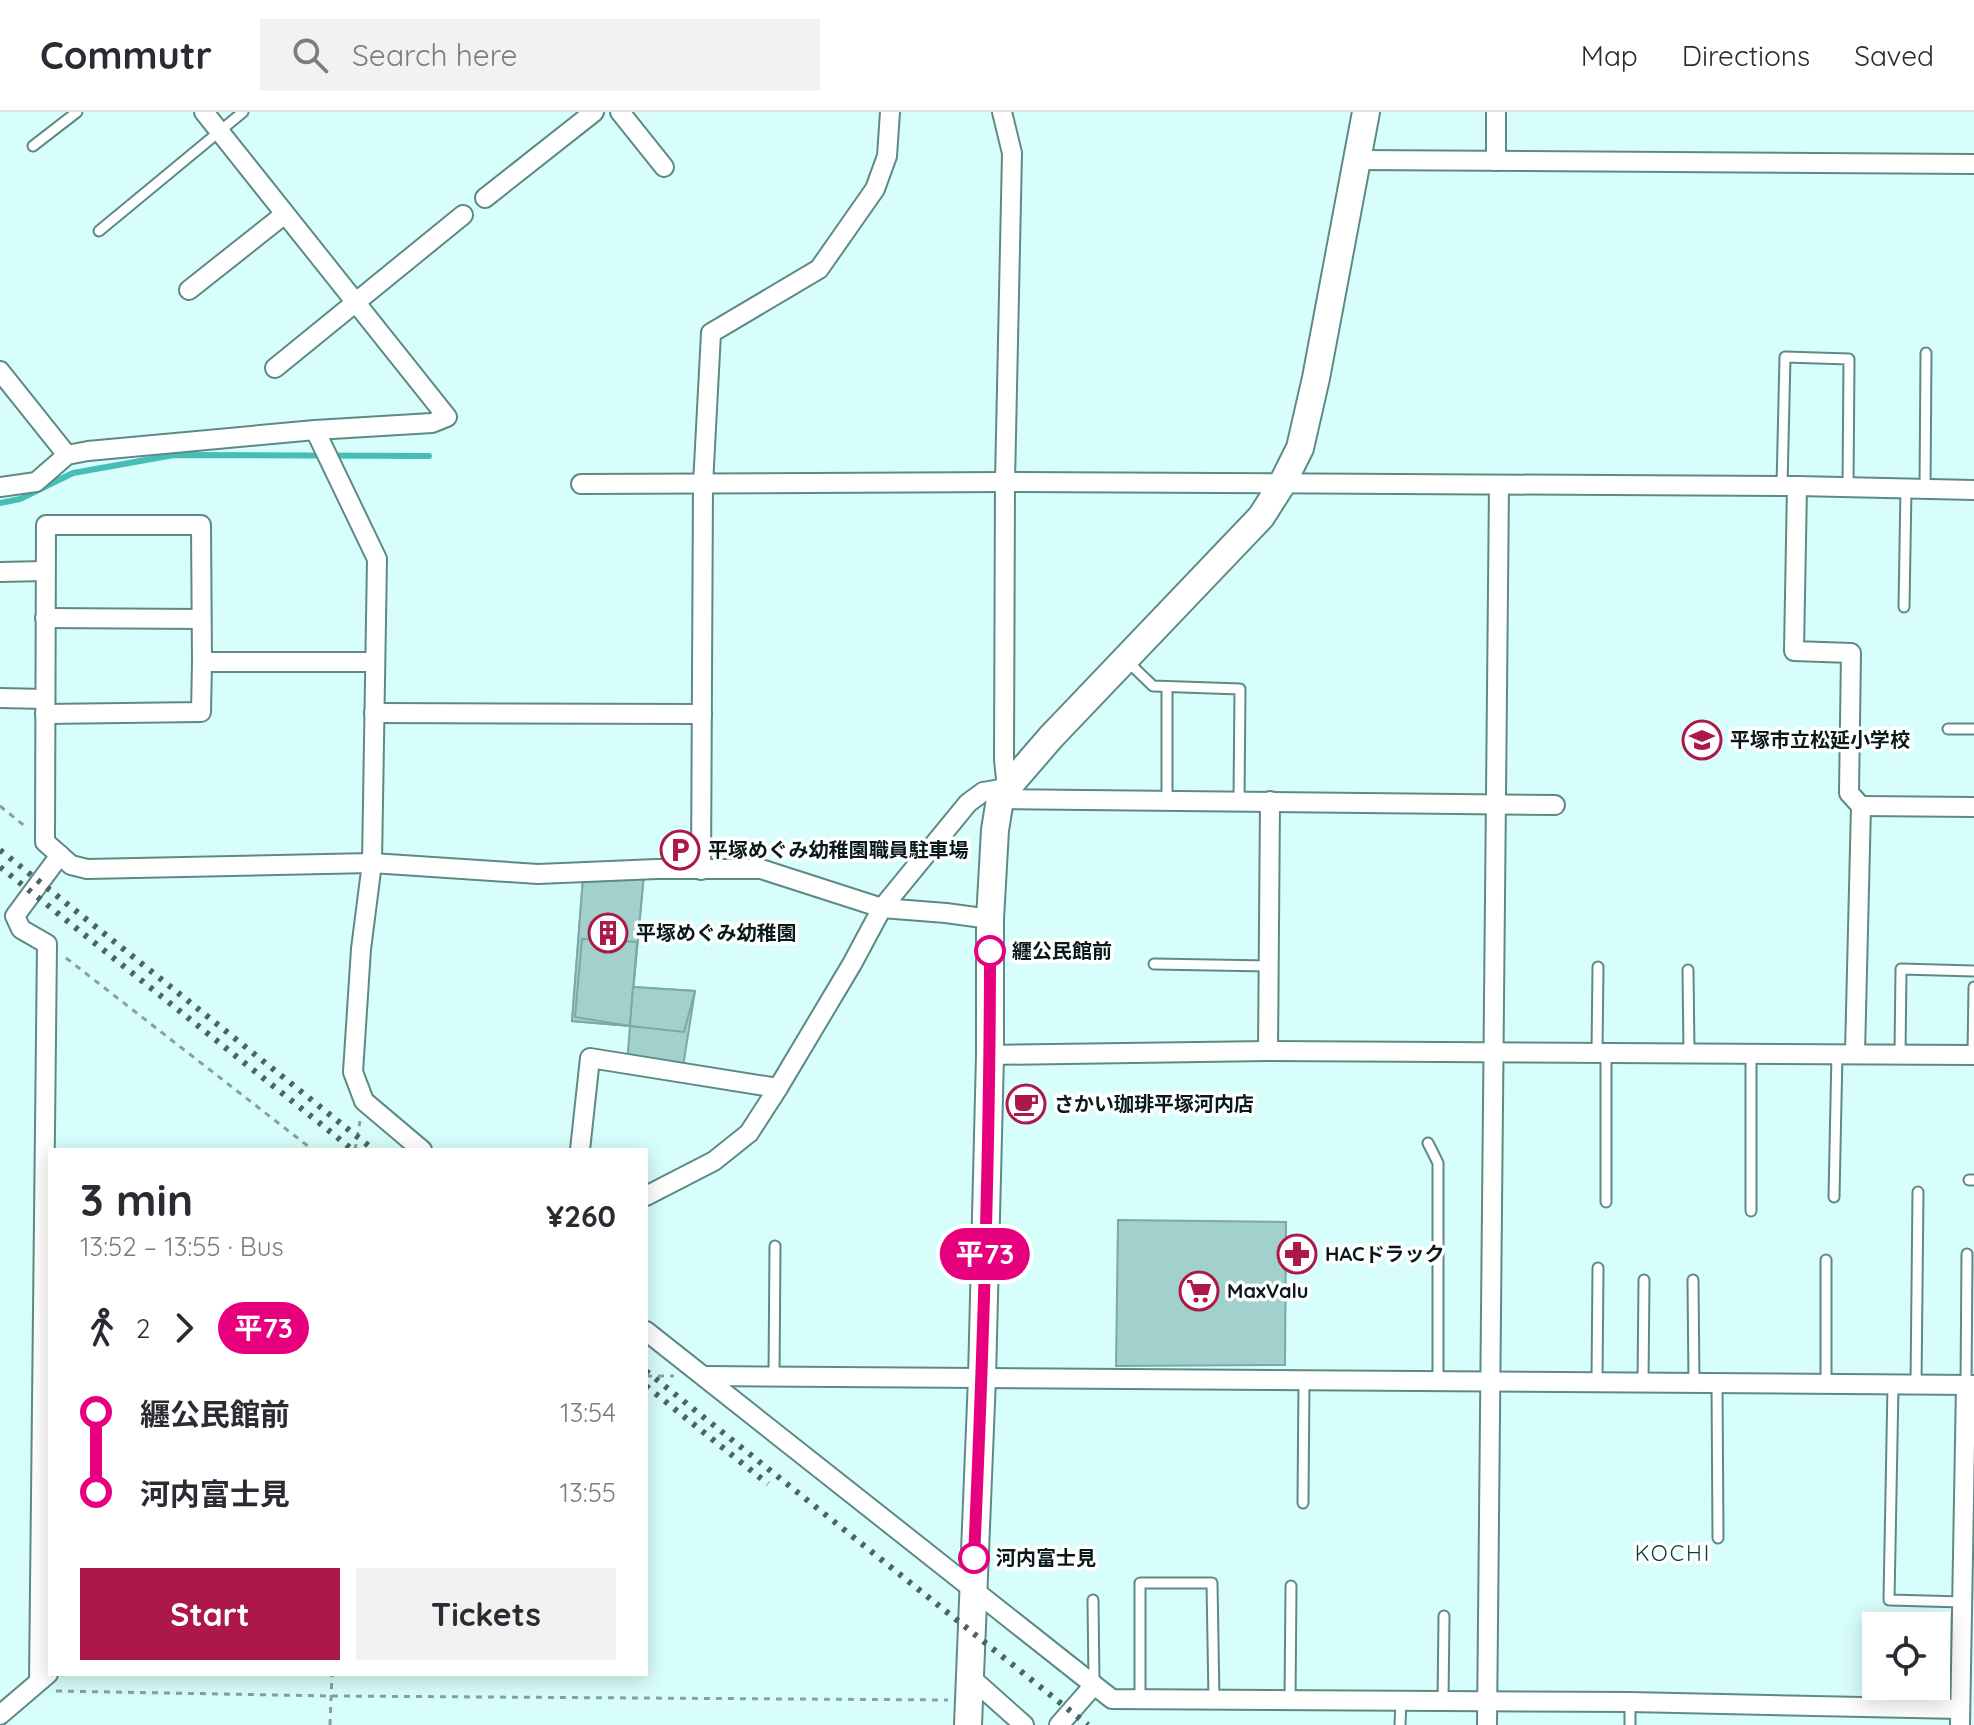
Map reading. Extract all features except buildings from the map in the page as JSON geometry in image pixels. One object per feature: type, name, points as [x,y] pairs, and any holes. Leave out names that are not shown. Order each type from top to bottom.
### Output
[{"type":"street","points":[[0,487],[36,482],[67,455],[88,451],[315,430],[432,423],[447,417],[204,112]]},
{"type":"street","points":[[485,198],[594,112]]},
{"type":"street","points":[[620,112],[664,167]]},
{"type":"street","points":[[701,870],[703,485],[711,333],[819,269],[875,189],[887,156],[890,112]]},
{"type":"street","points":[[1002,112],[1012,153],[1005,482],[1004,794],[995,830],[990,919],[982,1378],[968,1700],[1024,1725]]},
{"type":"street","points":[[1004,794],[1051,737],[1261,517],[1282,484],[1300,448],[1307,420],[1366,112]]},
{"type":"street","points":[[1496,112],[1496,161]]},
{"type":"street","points":[[1358,160],[1974,164]]},
{"type":"street","points":[[189,290],[285,214]]},
{"type":"street","points":[[275,368],[463,215]]},
{"type":"street","points":[[0,371],[67,455]]},
{"type":"street","points":[[315,430],[377,559],[372,863],[361,949],[353,1072],[364,1101],[420,1148]]},
{"type":"street","points":[[581,484],[1005,482],[1790,486],[1974,490]]},
{"type":"street","points":[[1487,1725],[1499,485]]},
{"type":"street","points":[[1790,486],[1794,651],[1851,653],[1849,793],[1861,806],[1846,1053]]},
{"type":"street","points":[[0,698],[45,706],[201,712],[201,525],[46,525],[45,571],[45,706],[45,842],[71,865],[87,869],[372,863],[538,874],[761,869],[882,908],[990,919]]},
{"type":"street","points":[[0,572],[45,571]]},
{"type":"street","points":[[45,618],[201,619]]},
{"type":"street","points":[[202,662],[375,662]]},
{"type":"street","points":[[374,713],[702,714]]},
{"type":"street","points":[[648,1195],[714,1161],[749,1133],[852,964],[882,908],[968,803],[983,792],[1167,800],[1555,805]]},
{"type":"street","points":[[1268,1051],[1270,801]]},
{"type":"street","points":[[1861,806],[1974,807]]},
{"type":"street","points":[[0,1715],[39,1682],[47,944],[21,929],[15,916],[60,855]]},
{"type":"street","points":[[990,1055],[1268,1051],[1974,1055]]},
{"type":"street","points":[[580,1148],[590,1058],[778,1088]]},
{"type":"street","points":[[648,1333],[1112,1699],[1630,1702],[1960,1717],[1970,1385],[705,1376]]},
{"type":"street","points":[[1059,1725],[1094,1685]]},
{"type":"lane","points":[[33,146],[77,112]]},
{"type":"lane","points":[[99,231],[243,112]]},
{"type":"lane","points":[[1904,607],[1926,353]]},
{"type":"lane","points":[[1790,486],[1785,357],[1849,359],[1848,488]]},
{"type":"lane","points":[[1126,659],[1153,686],[1240,689],[1239,800]]},
{"type":"lane","points":[[1167,687],[1167,800]]},
{"type":"lane","points":[[1948,729],[1974,729]]},
{"type":"lane","points":[[1154,964],[1269,966]]},
{"type":"lane","points":[[1598,967],[1606,1202]]},
{"type":"lane","points":[[1900,1054],[1901,969],[1974,971]]},
{"type":"lane","points":[[1688,970],[1689,1053]]},
{"type":"lane","points":[[1974,987],[1974,1055]]},
{"type":"lane","points":[[1751,1053],[1751,1211]]},
{"type":"lane","points":[[1834,1197],[1846,1053]]},
{"type":"lane","points":[[1428,1143],[1438,1163],[1438,1381]]},
{"type":"lane","points":[[1916,1385],[1918,1192]]},
{"type":"lane","points":[[774,1377],[775,1246]]},
{"type":"lane","points":[[1967,1254],[1970,1385]]},
{"type":"lane","points":[[1826,1260],[1826,1384]]},
{"type":"lane","points":[[1597,1382],[1598,1268]]},
{"type":"lane","points":[[1643,1383],[1644,1280]]},
{"type":"lane","points":[[1693,1280],[1694,1383]]},
{"type":"lane","points":[[1303,1503],[1304,1380]]},
{"type":"lane","points":[[1717,1384],[1718,1538]]},
{"type":"lane","points":[[1893,1385],[1889,1600],[1963,1602]]},
{"type":"lane","points":[[1140,1699],[1140,1583],[1212,1583],[1214,1700]]},
{"type":"lane","points":[[1290,1700],[1291,1586]]},
{"type":"lane","points":[[1093,1600],[1094,1685]]},
{"type":"lane","points":[[1443,1701],[1444,1616]]},
{"type":"lane","points":[[1400,1725],[1401,1700]]},
{"type":"lane","points":[[1630,1702],[1630,1725]]},
{"type":"path","points":[[0,806],[45,842]]},
{"type":"path","points":[[47,944],[310,1148]]},
{"type":"path","points":[[355,1148],[364,1101]]},
{"type":"path","points":[[330,1725],[332,1676]]},
{"type":"path","points":[[39,1682],[332,1696],[968,1700]]},
{"type":"waterway","points":[[0,503],[20,499],[73,473],[174,455],[429,456]]},
{"type":"railway","points":[[0,850],[372,1148]]},
{"type":"railway","points":[[0,867],[351,1148]]},
{"type":"railway","points":[[648,1373],[1088,1725]]},
{"type":"railway","points":[[648,1388],[768,1484]]},
{"type":"bus line","name":"平73","points":[[974,1558],[983,1349],[990,951]]},
{"type":"place","name":"平塚市立松延小学校","points":[[1702,740]]},
{"type":"place","name":"平塚めぐみ幼稚園職員駐車場","points":[[680,850]]},
{"type":"place","name":"平塚めぐみ幼稚園","points":[[608,933]]},
{"type":"place","name":"纒公民館前","points":[[990,951]]},
{"type":"place","name":"さかい珈琲平塚河内店","points":[[1026,1104]]},
{"type":"place","name":"HACドラック","points":[[1297,1254]]},
{"type":"place","name":"MaxValu","points":[[1199,1291]]},
{"type":"place","name":"河内富士見","points":[[974,1558]]},
{"type":"district","name":"KOCHI","points":[[1673,1553]]}]
